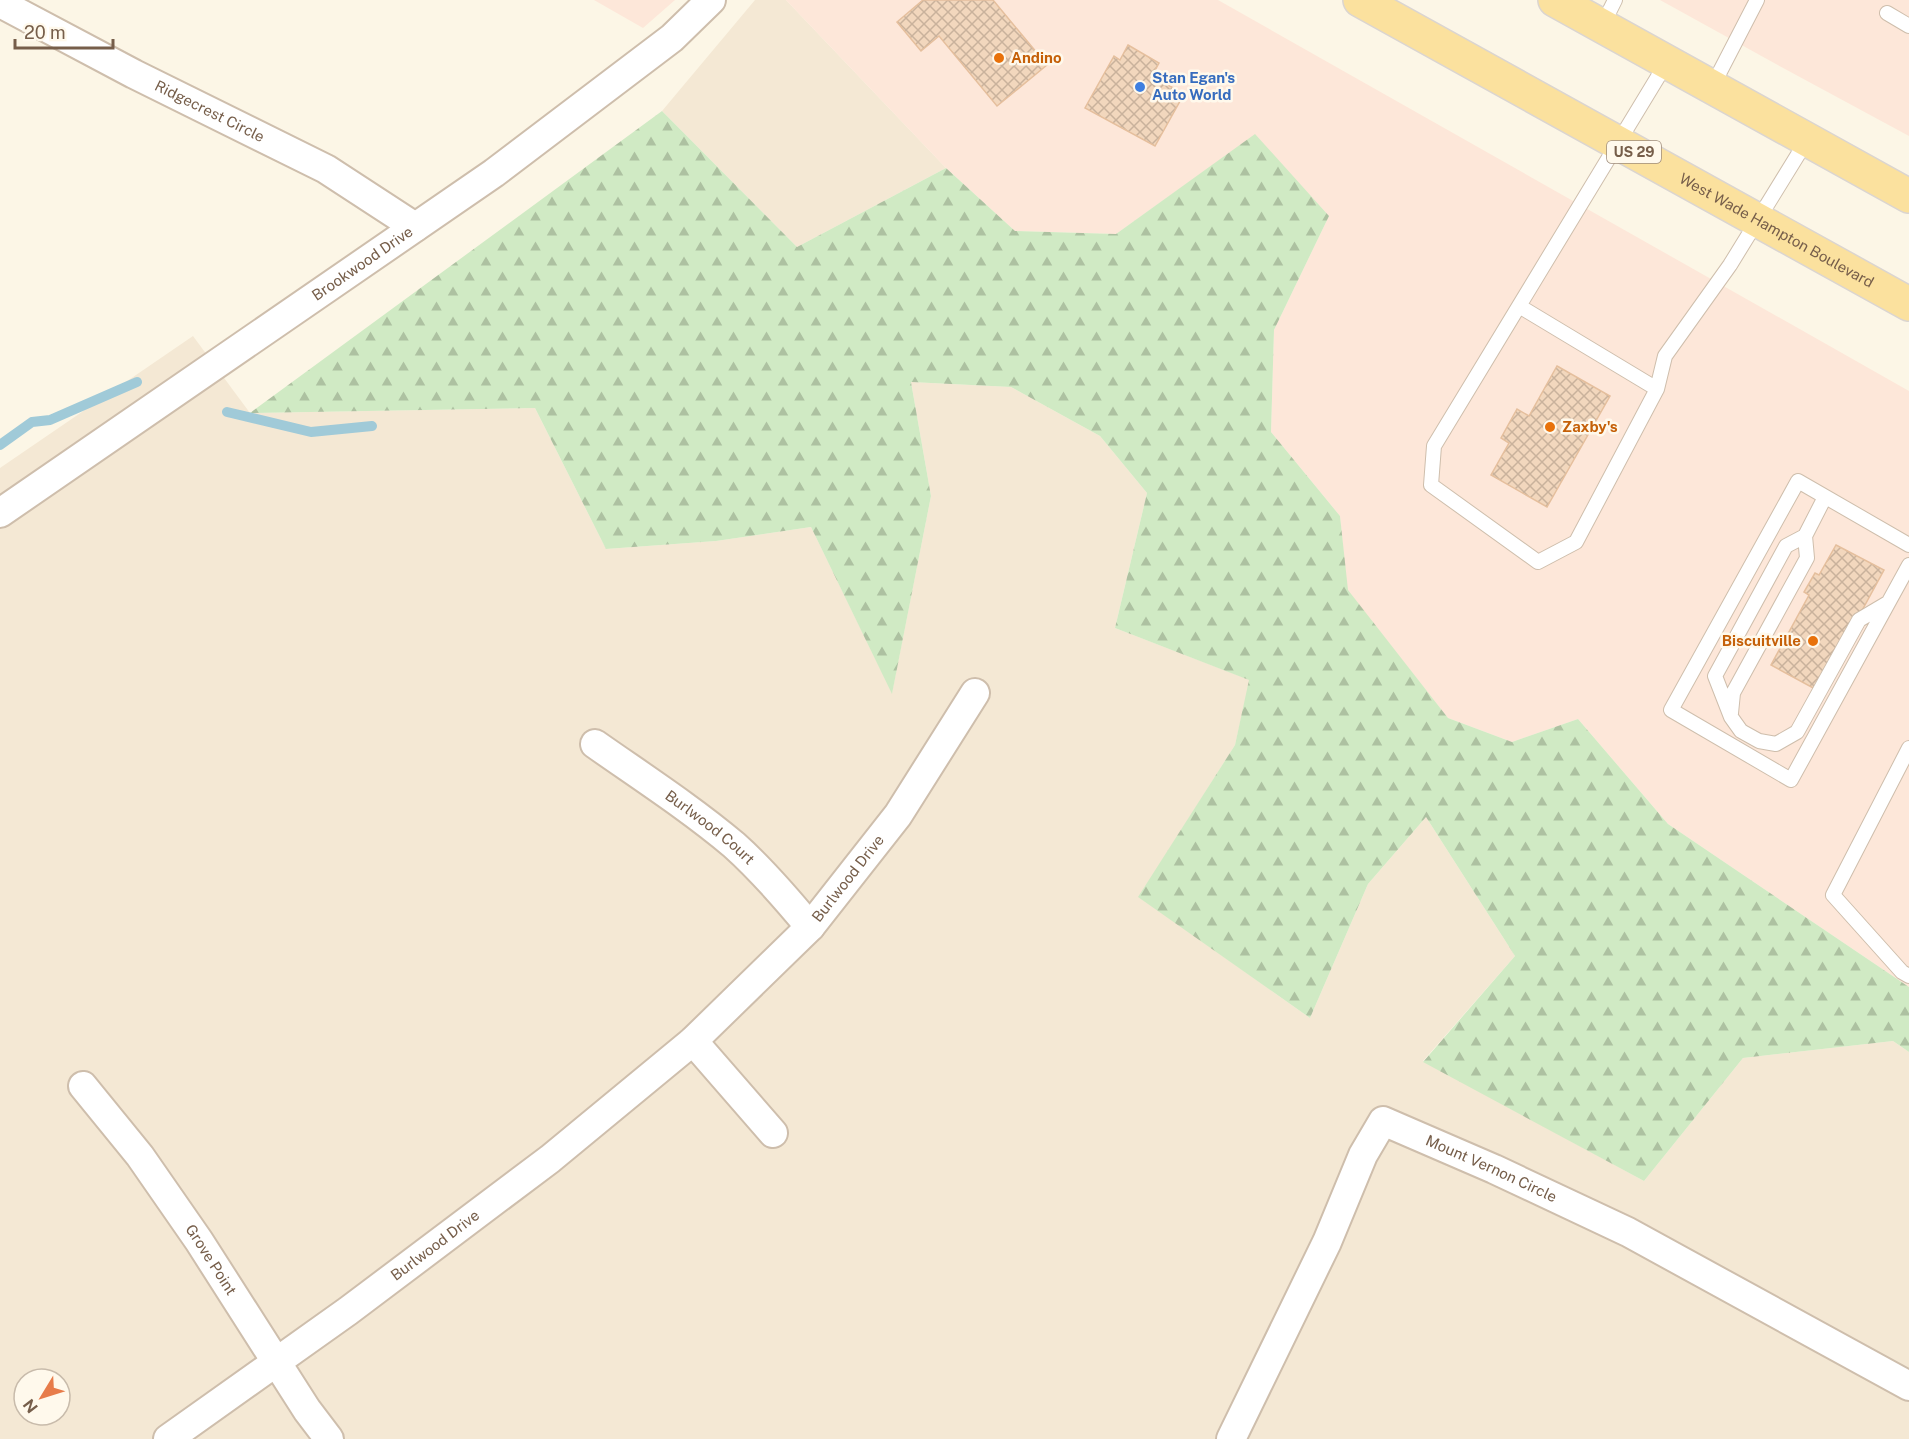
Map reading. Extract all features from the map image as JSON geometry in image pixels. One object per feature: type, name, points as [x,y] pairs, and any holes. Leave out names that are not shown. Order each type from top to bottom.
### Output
[{"type":"main road","name":"West Wade Hampton Boulevard","points":[[1360,0],[1909,304]]},
{"type":"main road","points":[[1556,0],[1609,13],[1667,62],[1909,196]]},
{"type":"street","name":"Brookwood Drive","points":[[0,513],[494,173],[672,38],[711,0]]},
{"type":"street","name":"Ridgecrest Circle","points":[[0,3],[134,74],[326,169],[415,227]]},
{"type":"street","name":"Burlwood Drive","points":[[168,1439],[348,1311],[550,1159],[693,1041],[810,927],[898,815],[975,693]]},
{"type":"street","name":"Burlwood Court","points":[[595,744],[688,808],[736,847],[776,886],[810,927]]},
{"type":"street","points":[[693,1041],[773,1133]]},
{"type":"street","name":"Grove Point","points":[[82,1086],[140,1156],[199,1241],[307,1410],[329,1439]]},
{"type":"street","name":"Mount Vernon Circle","points":[[1231,1439],[1327,1242],[1363,1155],[1383,1121],[1494,1169],[1628,1232],[1909,1386]]},
{"type":"lane","points":[[1712,87],[1756,0]]},
{"type":"lane","points":[[1887,13],[1909,26]]},
{"type":"lane","points":[[1667,62],[1434,446],[1431,485],[1538,562],[1576,542],[1657,389],[1665,356],[1730,265],[1807,140]]},
{"type":"lane","points":[[1519,306],[1657,389]]},
{"type":"lane","points":[[1909,545],[1798,481],[1671,710],[1791,780],[1909,565]]},
{"type":"lane","points":[[1731,717],[1733,693],[1807,558],[1805,536],[1825,497]]},
{"type":"lane","points":[[1805,536],[1786,546],[1715,676],[1731,717],[1741,731],[1759,741],[1776,744],[1797,732],[1858,620],[1888,603]]},
{"type":"lane","points":[[1909,748],[1833,895],[1902,972],[1909,976]]},
{"type":"shaded area","points":[[594,0],[675,0],[643,28]]},
{"type":"shaded area","points":[[755,0],[786,0],[946,168],[797,247],[662,111]]},
{"type":"shaded area","points":[[786,0],[1218,0],[1909,391],[1909,987],[1668,824],[1578,719],[1512,742],[1448,718],[1347,590],[1340,516],[1271,432],[1274,330],[1329,216],[1255,135],[1116,234],[1015,231],[946,168]]},
{"type":"shaded area","points":[[1660,0],[1909,0],[1909,136],[1785,69]]},
{"type":"shaded area","points":[[193,336],[250,413],[535,408],[606,549],[716,541],[811,527],[892,693],[931,496],[911,382],[1011,387],[1100,436],[1147,493],[1115,628],[1250,680],[1235,745],[1139,897],[1310,1018],[1368,884],[1426,817],[1515,956],[1423,1061],[1644,1181],[1743,1058],[1893,1041],[1909,1052],[1909,1439],[0,1439],[0,468]]},
{"type":"green space","points":[[662,111],[797,247],[946,168],[1015,231],[1116,234],[1255,134],[1329,216],[1274,330],[1271,432],[1340,516],[1348,590],[1448,718],[1512,742],[1578,719],[1668,824],[1909,987],[1909,1052],[1893,1041],[1743,1058],[1644,1181],[1423,1062],[1515,956],[1426,817],[1368,884],[1310,1018],[1138,897],[1235,745],[1249,680],[1115,628],[1147,493],[1100,436],[1011,387],[911,382],[931,496],[892,694],[811,527],[716,541],[606,549],[535,408],[250,413]]},
{"type":"building","name":"Andino","points":[[923,0],[993,0],[1047,65],[997,106],[939,36],[921,51],[897,22]]},
{"type":"building","points":[[1128,45],[1159,63],[1152,76],[1184,94],[1155,146],[1085,108],[1114,56],[1120,60]]},
{"type":"building","name":"Zaxby's","points":[[1557,366],[1610,396],[1547,507],[1491,475],[1509,443],[1501,438],[1517,409],[1529,416]]},
{"type":"building","name":"Biscuitville","points":[[1836,545],[1884,570],[1859,616],[1855,614],[1815,689],[1771,665],[1809,595],[1804,592],[1815,573],[1819,575]]},
{"type":"waterway","points":[[0,445],[32,422],[50,420],[137,382]]},
{"type":"waterway","points":[[227,412],[311,432],[372,426]]},
{"type":"place","name":"Andino","points":[[999,58]]},
{"type":"place","name":"Stan Egan's Auto World","points":[[1140,87]]},
{"type":"place","name":"Zaxby's","points":[[1550,427]]},
{"type":"place","name":"Biscuitville","points":[[1813,641]]}]
